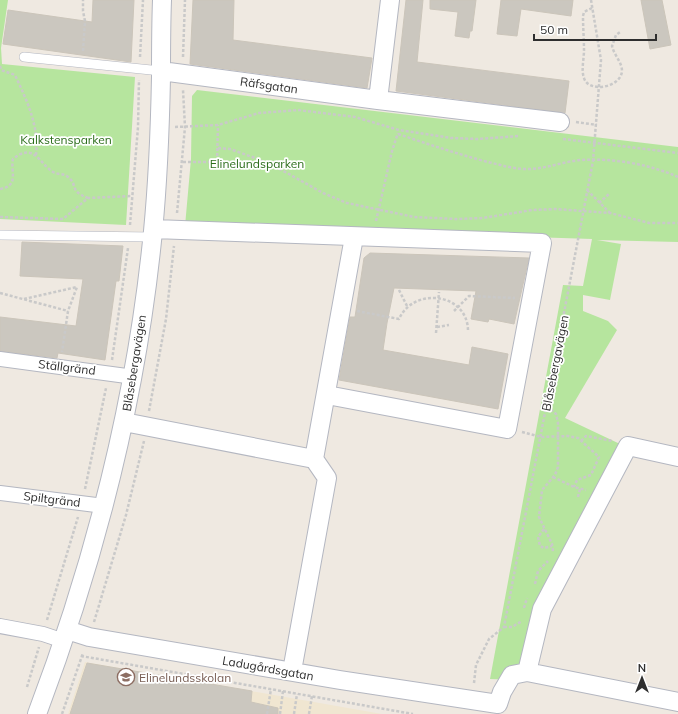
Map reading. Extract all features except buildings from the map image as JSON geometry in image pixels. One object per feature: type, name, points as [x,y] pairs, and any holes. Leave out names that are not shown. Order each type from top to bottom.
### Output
[{"type":"street","name":"Blåsebergavägen","points":[[37,714],[65,636],[104,506],[134,377],[153,233],[160,127],[162,0]]},
{"type":"street","points":[[378,100],[390,0]]},
{"type":"street","name":"Räfsgatan","points":[[161,71],[378,100],[560,130]]},
{"type":"street","points":[[153,233],[372,237],[542,243],[507,429],[327,395]]},
{"type":"street","points":[[314,459],[327,395],[354,237]]},
{"type":"street","name":"Ställgränd","points":[[0,359],[134,377]]},
{"type":"street","points":[[124,422],[314,459],[327,478],[292,671]]},
{"type":"street","points":[[678,457],[628,446],[542,609],[527,672],[678,702]]},
{"type":"street","name":"Spiltgränd","points":[[0,493],[104,506]]},
{"type":"street","points":[[0,626],[43,634],[65,636]]},
{"type":"street","name":"Ladugårdsgatan","points":[[65,636],[89,637],[498,704],[502,692],[512,675],[527,672]]},
{"type":"lane","points":[[24,57],[161,71]]},
{"type":"lane","points":[[0,235],[153,233]]},
{"type":"path","points":[[81,64],[85,21],[82,10],[82,0]]},
{"type":"path","points":[[182,73],[185,0]]},
{"type":"path","name":"Blåsebergavägen","points":[[504,627],[593,160],[601,60],[591,0]]},
{"type":"path","points":[[592,8],[584,12],[582,16],[584,51],[583,77],[588,84],[600,87],[613,85],[621,76],[622,70],[620,61],[612,46],[616,35],[620,32]]},
{"type":"path","points":[[0,66],[1,70],[15,75],[30,107],[36,130],[36,155]]},
{"type":"path","points":[[138,127],[202,128],[259,113],[298,110],[355,117],[467,156],[513,168],[542,168],[572,161],[593,160],[629,162],[661,169],[678,177]]},
{"type":"path","points":[[597,125],[565,121],[560,130],[595,143],[678,153]]},
{"type":"path","points":[[216,169],[218,125]]},
{"type":"path","points":[[398,132],[471,139],[524,135]]},
{"type":"path","points":[[372,237],[392,151],[398,132]]},
{"type":"path","points":[[218,148],[230,149],[255,158],[347,203],[379,211],[414,217],[456,219],[483,218],[532,210],[583,211],[610,213],[649,223],[678,223]]},
{"type":"path","points":[[0,189],[9,185],[14,178],[13,159],[26,153],[36,155],[50,170],[56,174],[64,174],[69,177],[78,194],[88,198],[132,196]]},
{"type":"path","points":[[183,162],[217,162]]},
{"type":"path","points":[[587,190],[610,213]]},
{"type":"path","points":[[599,202],[609,194]]},
{"type":"path","points":[[0,217],[63,219],[88,198]]},
{"type":"path","points":[[24,299],[77,287],[68,311],[60,366]]},
{"type":"path","points":[[398,290],[407,306]]},
{"type":"path","points":[[436,333],[439,292]]},
{"type":"path","points":[[0,293],[68,311]]},
{"type":"path","points":[[454,311],[469,296],[523,299]]},
{"type":"path","points":[[342,308],[399,319],[407,306],[418,300],[438,299],[458,307],[467,319],[468,331]]},
{"type":"path","points":[[437,327],[450,326]]},
{"type":"path","points":[[547,406],[556,414],[558,467],[553,477],[542,490],[539,517],[552,546],[553,554]]},
{"type":"path","points":[[541,437],[568,436],[581,441],[599,457],[591,475],[578,480],[574,487]]},
{"type":"path","points":[[581,441],[586,436],[623,442],[628,446]]},
{"type":"path","points":[[553,477],[574,487],[592,493]]},
{"type":"path","points":[[578,497],[580,489]]},
{"type":"path","points":[[544,529],[538,537],[540,546],[544,548],[552,546]]},
{"type":"path","points":[[534,589],[538,570],[549,560]]},
{"type":"path","points":[[524,610],[523,606],[528,596]]},
{"type":"path","points":[[471,700],[476,665],[489,639],[504,627],[512,627],[521,622],[524,615]]},
{"type":"path","points":[[81,656],[413,714]]},
{"type":"path","points":[[267,714],[271,689]]},
{"type":"path","points":[[280,714],[283,691]]},
{"type":"path","points":[[294,714],[297,694]]},
{"type":"path","points":[[309,714],[312,696]]},
{"type":"shaded area","name":"Elinelundsskolan","points":[[85,662],[382,714],[68,714]]},
{"type":"green space","name":"Kalkstensparken","points":[[0,0],[8,0],[1,48],[2,64],[135,77],[126,225],[0,219]]},
{"type":"green space","name":"Elinelundsparken","points":[[197,90],[678,147],[678,242],[597,240],[621,244],[610,300],[583,295],[583,311],[608,321],[617,330],[565,418],[620,444],[566,554],[522,680],[490,679],[563,285],[583,286],[592,239],[185,226],[191,159],[192,96]]},
{"type":"place","name":"Elinelundsskolan","points":[[126,677]]}]
